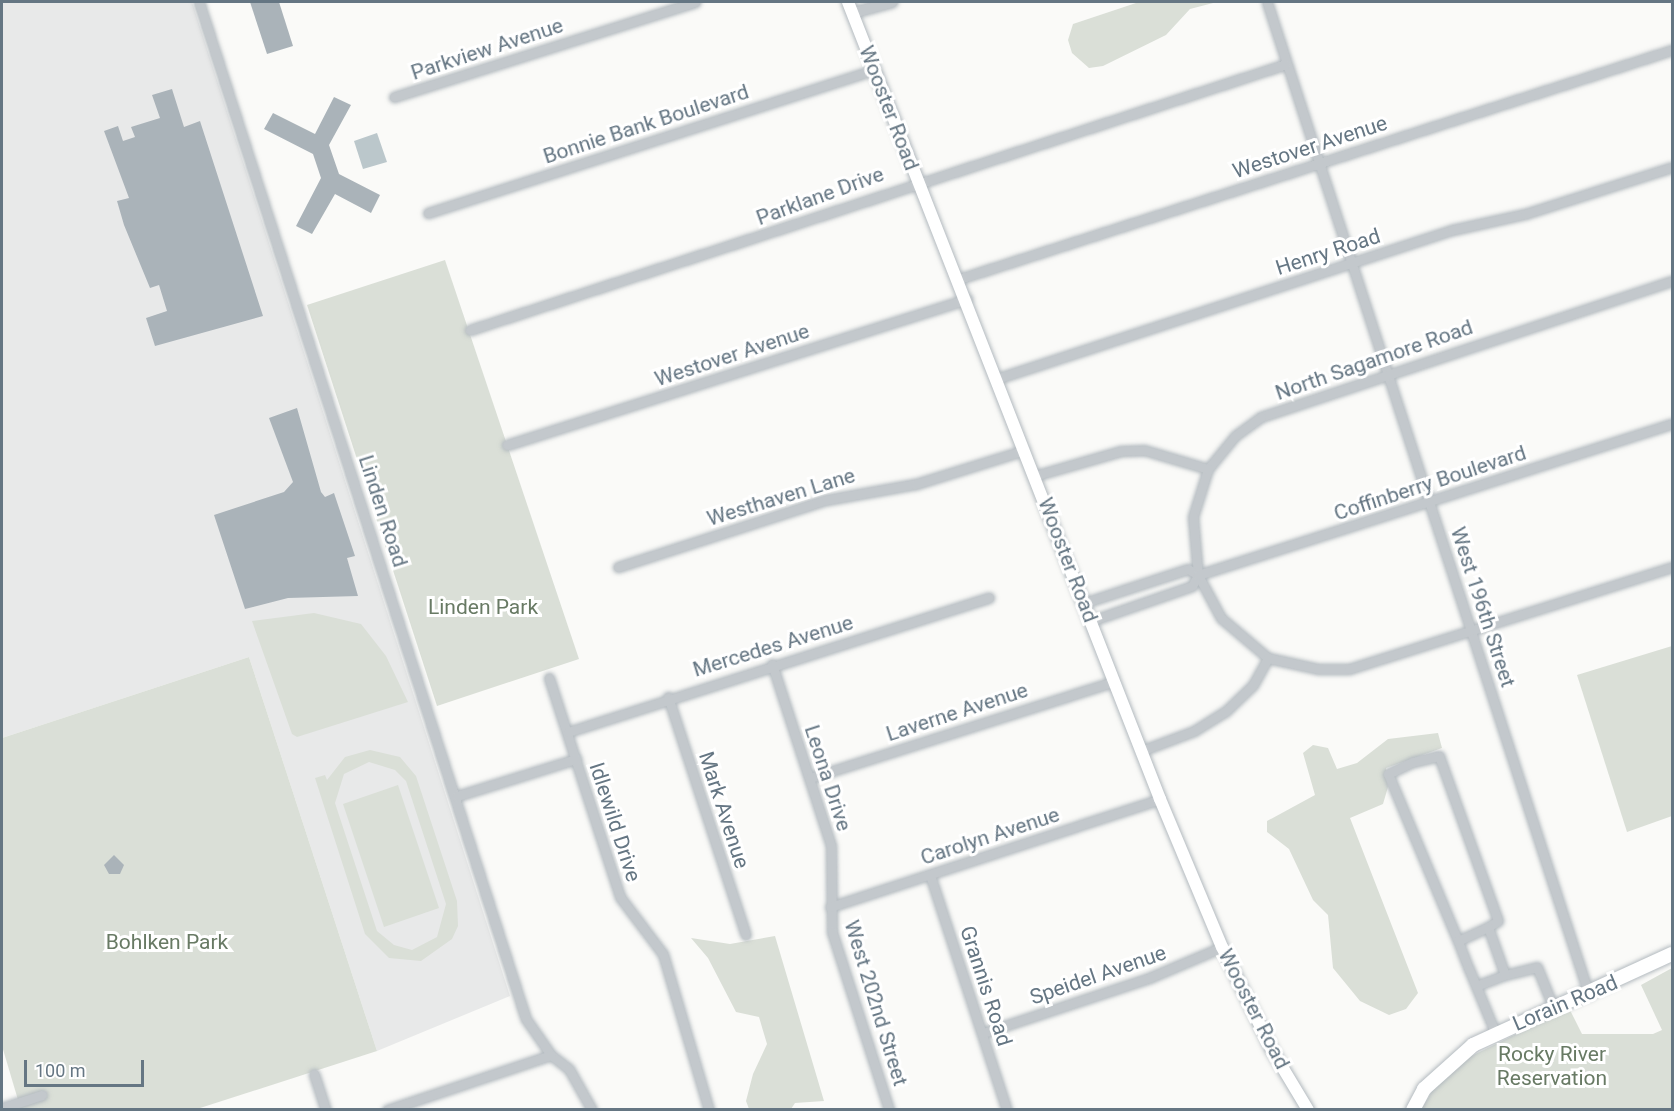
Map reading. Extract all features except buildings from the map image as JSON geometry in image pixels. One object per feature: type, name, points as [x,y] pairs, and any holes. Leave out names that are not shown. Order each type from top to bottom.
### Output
[{"type":"main road","name":"Wooster Road","points":[[851,7],[917,181],[967,299],[1160,799],[1222,947],[1272,1050],[1308,1110]]},
{"type":"main road","name":"Lorain Road","points":[[1413,1110],[1424,1089],[1452,1061],[1495,1032],[1589,995],[1672,954]]},
{"type":"street","name":"Linden Road","points":[[199,2],[457,796],[526,1019],[551,1054],[569,1069],[592,1110]]},
{"type":"street","name":"Parkview Avenue","points":[[394,97],[695,2]]},
{"type":"street","points":[[851,7],[893,2]]},
{"type":"street","name":"West 196th Street","points":[[1267,2],[1390,372],[1589,995]]},
{"type":"street","name":"Westover Avenue","points":[[959,279],[1672,50]]},
{"type":"street","name":"Parklane Drive","points":[[470,330],[796,226],[917,181],[1286,64]]},
{"type":"street","name":"Bonnie Bank Boulevard","points":[[428,213],[874,70]]},
{"type":"street","name":"Henry Road","points":[[996,379],[1354,263],[1672,167]]},
{"type":"street","name":"North Sagamore Road","points":[[1198,575],[1193,517],[1208,469],[1235,436],[1261,417],[1390,372],[1672,281]]},
{"type":"street","name":"Westover Avenue","points":[[507,445],[967,299]]},
{"type":"street","name":"Coffinberry Boulevard","points":[[1091,621],[1192,586],[1198,575],[1672,424]]},
{"type":"street","name":"Westhaven Lane","points":[[618,567],[826,500],[916,484],[1024,450]]},
{"type":"street","points":[[1034,476],[1120,451],[1144,450],[1208,469]]},
{"type":"street","points":[[1198,575],[1221,618],[1268,658],[1318,669],[1350,669],[1672,567]]},
{"type":"street","name":"Coffinberry Boulevard","points":[[1084,603],[1188,569],[1198,575]]},
{"type":"street","name":"Mercedes Avenue","points":[[568,732],[668,697],[989,598]]},
{"type":"street","points":[[1141,751],[1194,731],[1225,712],[1253,685],[1268,658]]},
{"type":"street","name":"Leona Drive","points":[[772,664],[831,846],[830,907]]},
{"type":"street","name":"Idlewild Drive","points":[[549,678],[621,897],[650,933],[666,967],[709,1110]]},
{"type":"street","name":"Laverne Avenue","points":[[810,778],[1115,681]]},
{"type":"street","name":"Mark Avenue","points":[[668,697],[746,934]]},
{"type":"street","points":[[1458,941],[1498,921],[1439,756],[1413,762],[1388,774],[1495,1032]]},
{"type":"street","points":[[457,796],[576,759]]},
{"type":"street","name":"Carolyn Avenue","points":[[830,907],[1160,799]]},
{"type":"street","name":"Grannis Road","points":[[930,875],[1007,1110]]},
{"type":"street","name":"West 202nd Street","points":[[830,907],[832,932],[889,1110]]},
{"type":"street","points":[[1488,927],[1505,975]]},
{"type":"street","name":"Speidel Avenue","points":[[983,1033],[1149,978],[1222,947]]},
{"type":"street","points":[[1476,986],[1505,975],[1537,967],[1554,1009]]},
{"type":"street","points":[[387,1110],[551,1054]]},
{"type":"street","points":[[314,1074],[326,1110]]},
{"type":"street","points":[[2,1108],[42,1095]]},
{"type":"shaded area","points":[[2,2],[192,2],[510,996],[377,1051],[249,657],[2,738]]},
{"type":"shaded area","points":[[377,133],[387,162],[363,169],[354,141]]},
{"type":"green space","points":[[1139,2],[1217,2],[1190,9],[1166,35],[1103,66],[1089,68],[1072,53],[1068,40],[1073,24]]},
{"type":"green space","name":"Linden Park","points":[[445,260],[579,659],[437,706],[307,305]]},
{"type":"green space","points":[[314,613],[361,624],[386,656],[408,702],[297,737],[292,734],[252,621]]},
{"type":"green space","points":[[1672,646],[1672,816],[1627,832],[1577,675]]},
{"type":"green space","name":"Bohlken Park","points":[[249,657],[377,1051],[197,1109],[21,1110],[2,1046],[2,738]]},
{"type":"green space","points":[[1438,733],[1442,748],[1386,768],[1388,787],[1383,804],[1350,818],[1418,993],[1406,1009],[1389,1015],[1360,1001],[1333,968],[1328,915],[1313,900],[1289,849],[1267,832],[1267,821],[1315,795],[1303,753],[1313,745],[1328,748],[1337,769],[1357,763],[1388,739]]},
{"type":"green space","points":[[370,750],[400,757],[416,776],[457,901],[458,926],[452,939],[421,961],[389,958],[365,934],[315,778],[325,775],[327,780],[345,757]],"holes":[[[369,762],[395,770],[406,781],[446,904],[437,937],[412,950],[394,945],[377,931],[335,803],[344,774]]]},
{"type":"green space","points":[[398,785],[439,908],[384,927],[343,804]]},
{"type":"green space","points":[[775,936],[824,1101],[795,1103],[791,1109],[749,1109],[746,1101],[753,1074],[767,1044],[759,1017],[736,1012],[708,958],[691,938],[730,944]]},
{"type":"green space","name":"Rocky River Reservation","points":[[1672,968],[1672,1109],[1421,1110],[1445,1069],[1569,1008],[1582,1034],[1653,1034],[1662,1030],[1641,985]]}]
